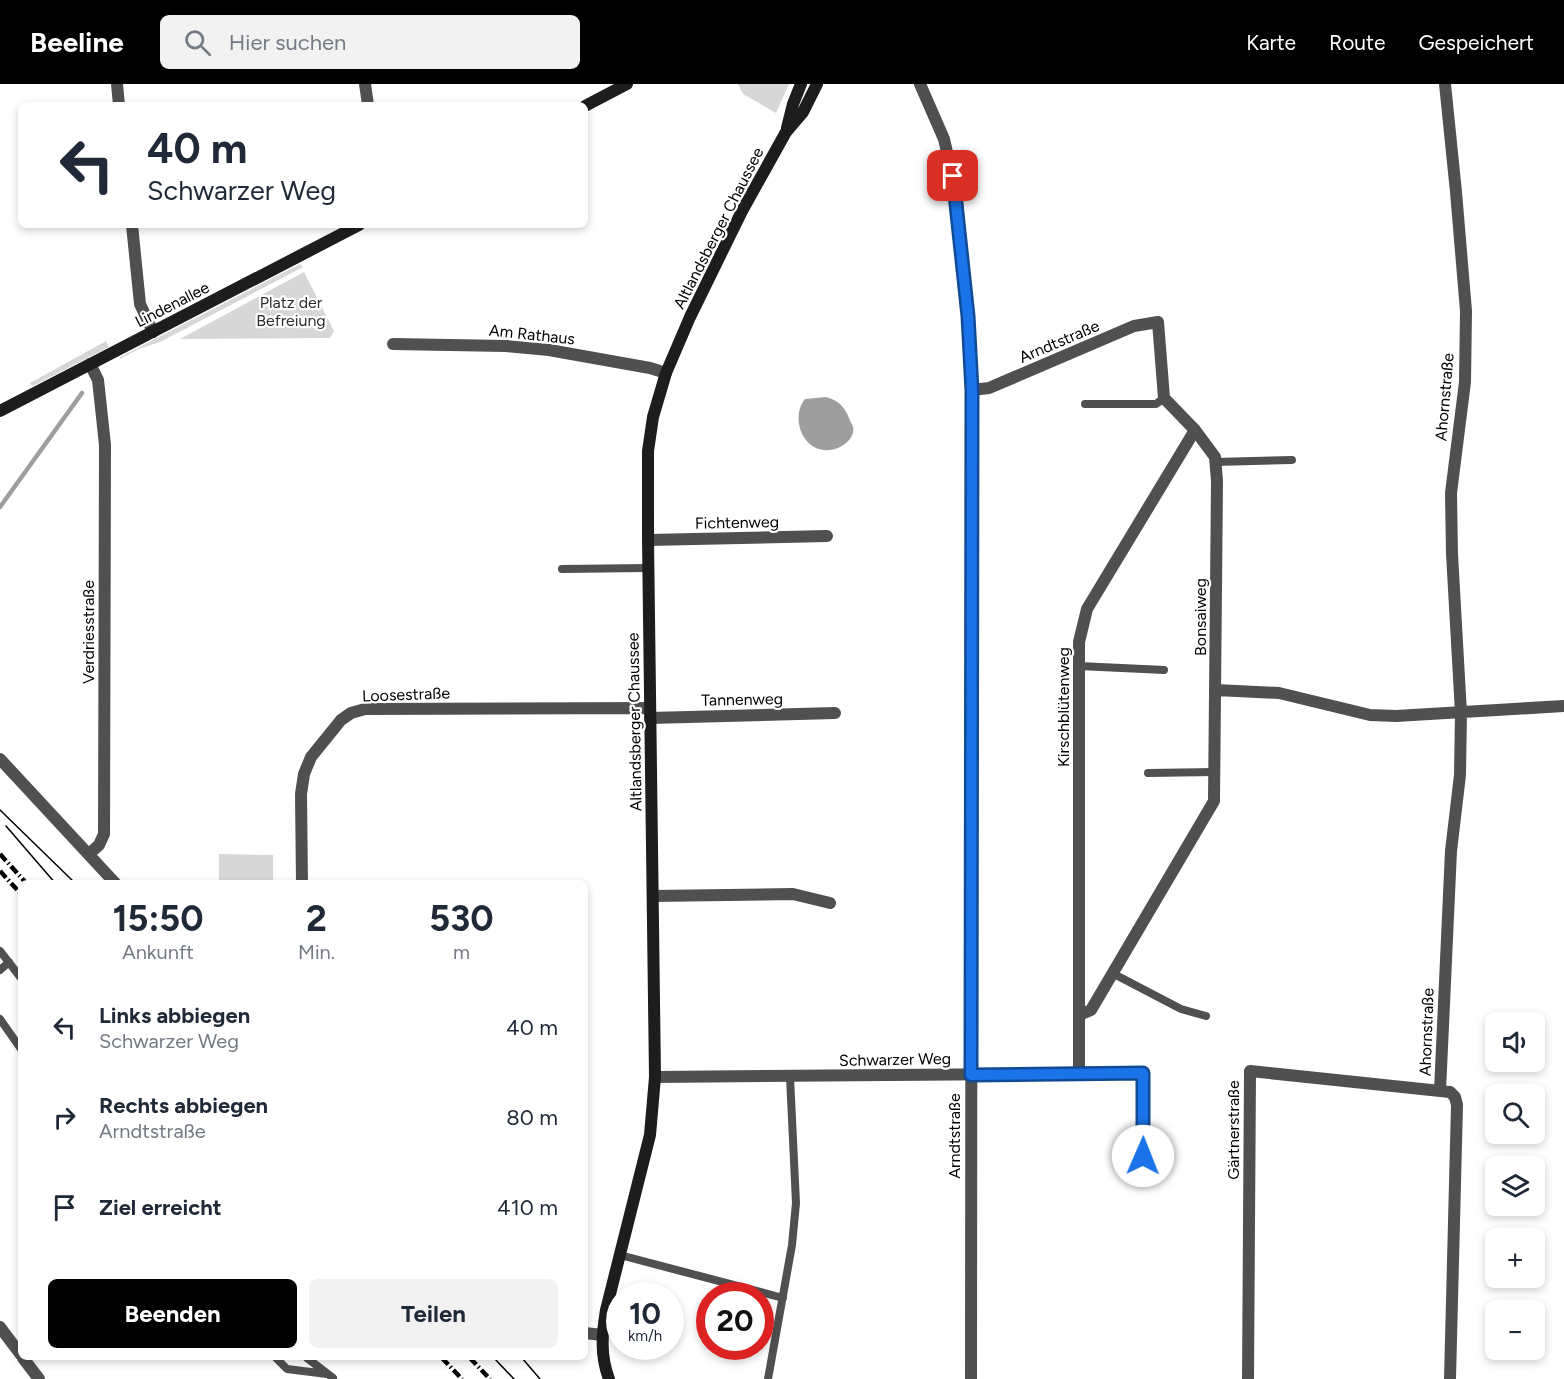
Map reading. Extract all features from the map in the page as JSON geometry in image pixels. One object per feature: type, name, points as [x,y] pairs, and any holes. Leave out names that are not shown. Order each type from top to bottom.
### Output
[{"type":"main road","points":[[588,104],[627,84]]},
{"type":"main road","name":"Altlandsberger Chaussee","points":[[786,132],[801,84]]},
{"type":"main road","name":"Altlandsberger Chaussee","points":[[609,1379],[604,1361],[602,1335],[606,1310],[650,1135],[655,1077],[648,568],[648,451],[653,417],[666,373],[724,247],[786,132],[803,112],[817,84]]},
{"type":"main road","name":"Lindenallee","points":[[0,411],[353,228]]},
{"type":"street","points":[[117,84],[119,102]]},
{"type":"street","points":[[365,84],[368,102]]},
{"type":"street","name":"Arndtstraße","points":[[920,84],[944,139],[956,191],[968,316],[972,390],[971,1379]]},
{"type":"street","name":"Ahornstraße","points":[[1445,84],[1466,311],[1465,382],[1451,492],[1451,545],[1461,713],[1460,775],[1451,851],[1440,1091],[1450,1092],[1455,1097],[1457,1105],[1450,1379]]},
{"type":"street","points":[[132,228],[140,304],[153,332]]},
{"type":"street","name":"Arndtstraße","points":[[972,390],[989,388],[1134,326],[1158,322],[1164,398]]},
{"type":"street","name":"Am Rathaus","points":[[393,345],[529,348],[639,366],[666,373]]},
{"type":"street","name":"Verdriesstraße","points":[[89,854],[99,845],[104,834],[105,445],[98,380],[90,364]]},
{"type":"street","name":"Bonsaiweg","points":[[1079,1015],[1092,1010],[1214,801],[1217,481],[1215,457],[1195,430],[1164,398]]},
{"type":"street","name":"Kirschblütenweg","points":[[1079,1015],[1079,642],[1087,609],[1195,430]]},
{"type":"street","name":"Fichtenweg","points":[[648,540],[827,536]]},
{"type":"street","points":[[1216,690],[1279,693],[1370,715],[1461,713],[1564,706]]},
{"type":"street","name":"Loosestraße","points":[[302,880],[301,794],[304,774],[311,757],[341,720],[351,713],[365,709],[650,713]]},
{"type":"street","name":"Tannenweg","points":[[650,713],[835,713]]},
{"type":"street","points":[[0,759],[112,880]]},
{"type":"street","points":[[653,896],[793,894],[830,903]]},
{"type":"street","points":[[1079,1015],[1079,1074]]},
{"type":"street","name":"Gärtnerstraße","points":[[1248,1379],[1250,1071],[1440,1091]]},
{"type":"street","name":"Schwarzer Weg","points":[[655,1077],[1143,1073]]},
{"type":"street","points":[[0,1327],[18,1351]]},
{"type":"street","points":[[588,1333],[602,1335]]},
{"type":"street","points":[[25,1360],[39,1379]]},
{"type":"lane","points":[[1085,404],[1156,404],[1164,398]]},
{"type":"lane","points":[[1215,462],[1292,460]]},
{"type":"lane","points":[[562,568],[648,568]]},
{"type":"lane","points":[[1079,666],[1164,670]]},
{"type":"lane","points":[[1148,773],[1215,772]]},
{"type":"lane","points":[[0,951],[18,974]]},
{"type":"lane","points":[[0,970],[9,963]]},
{"type":"lane","points":[[1112,973],[1181,1009],[1206,1017]]},
{"type":"lane","points":[[0,1019],[18,1045]]},
{"type":"lane","points":[[1143,1073],[1143,1156]]},
{"type":"lane","points":[[768,1379],[792,1245],[796,1203],[790,1077]]},
{"type":"lane","points":[[620,1255],[783,1298]]},
{"type":"lane","points":[[278,1360],[287,1370],[330,1376]]},
{"type":"lane","points":[[310,1360],[330,1376]]},
{"type":"green space","points":[[738,84],[789,84],[776,113],[743,94]]},
{"type":"green space","points":[[300,264],[303,267],[160,342],[120,359],[120,357]]},
{"type":"green space","name":"Platz der Befreiung","points":[[304,272],[334,331],[330,338],[180,339]]},
{"type":"green space","points":[[106,341],[109,347],[33,386],[30,384],[30,383]]},
{"type":"green space","points":[[219,854],[273,855],[273,880],[219,880]]},
{"type":"shaded area","points":[[826,397],[843,407],[853,427],[848,441],[829,450],[816,448],[809,444],[799,422],[801,406],[805,399]]},
{"type":"waterway","points":[[0,507],[82,393]]},
{"type":"tram line","points":[[0,810],[72,880]]},
{"type":"tram line","points":[[6,826],[53,880]]},
{"type":"tram line","points":[[496,1360],[514,1379]]},
{"type":"tram line","points":[[524,1360],[540,1379]]},
{"type":"railway","points":[[0,854],[23,880]]},
{"type":"railway","points":[[0,871],[18,891]]},
{"type":"railway","points":[[444,1360],[462,1379]]},
{"type":"railway","points":[[472,1360],[490,1379]]},
{"type":"route","points":[[953,176],[968,316],[972,390],[971,1075],[1143,1073],[1143,1156]]}]
